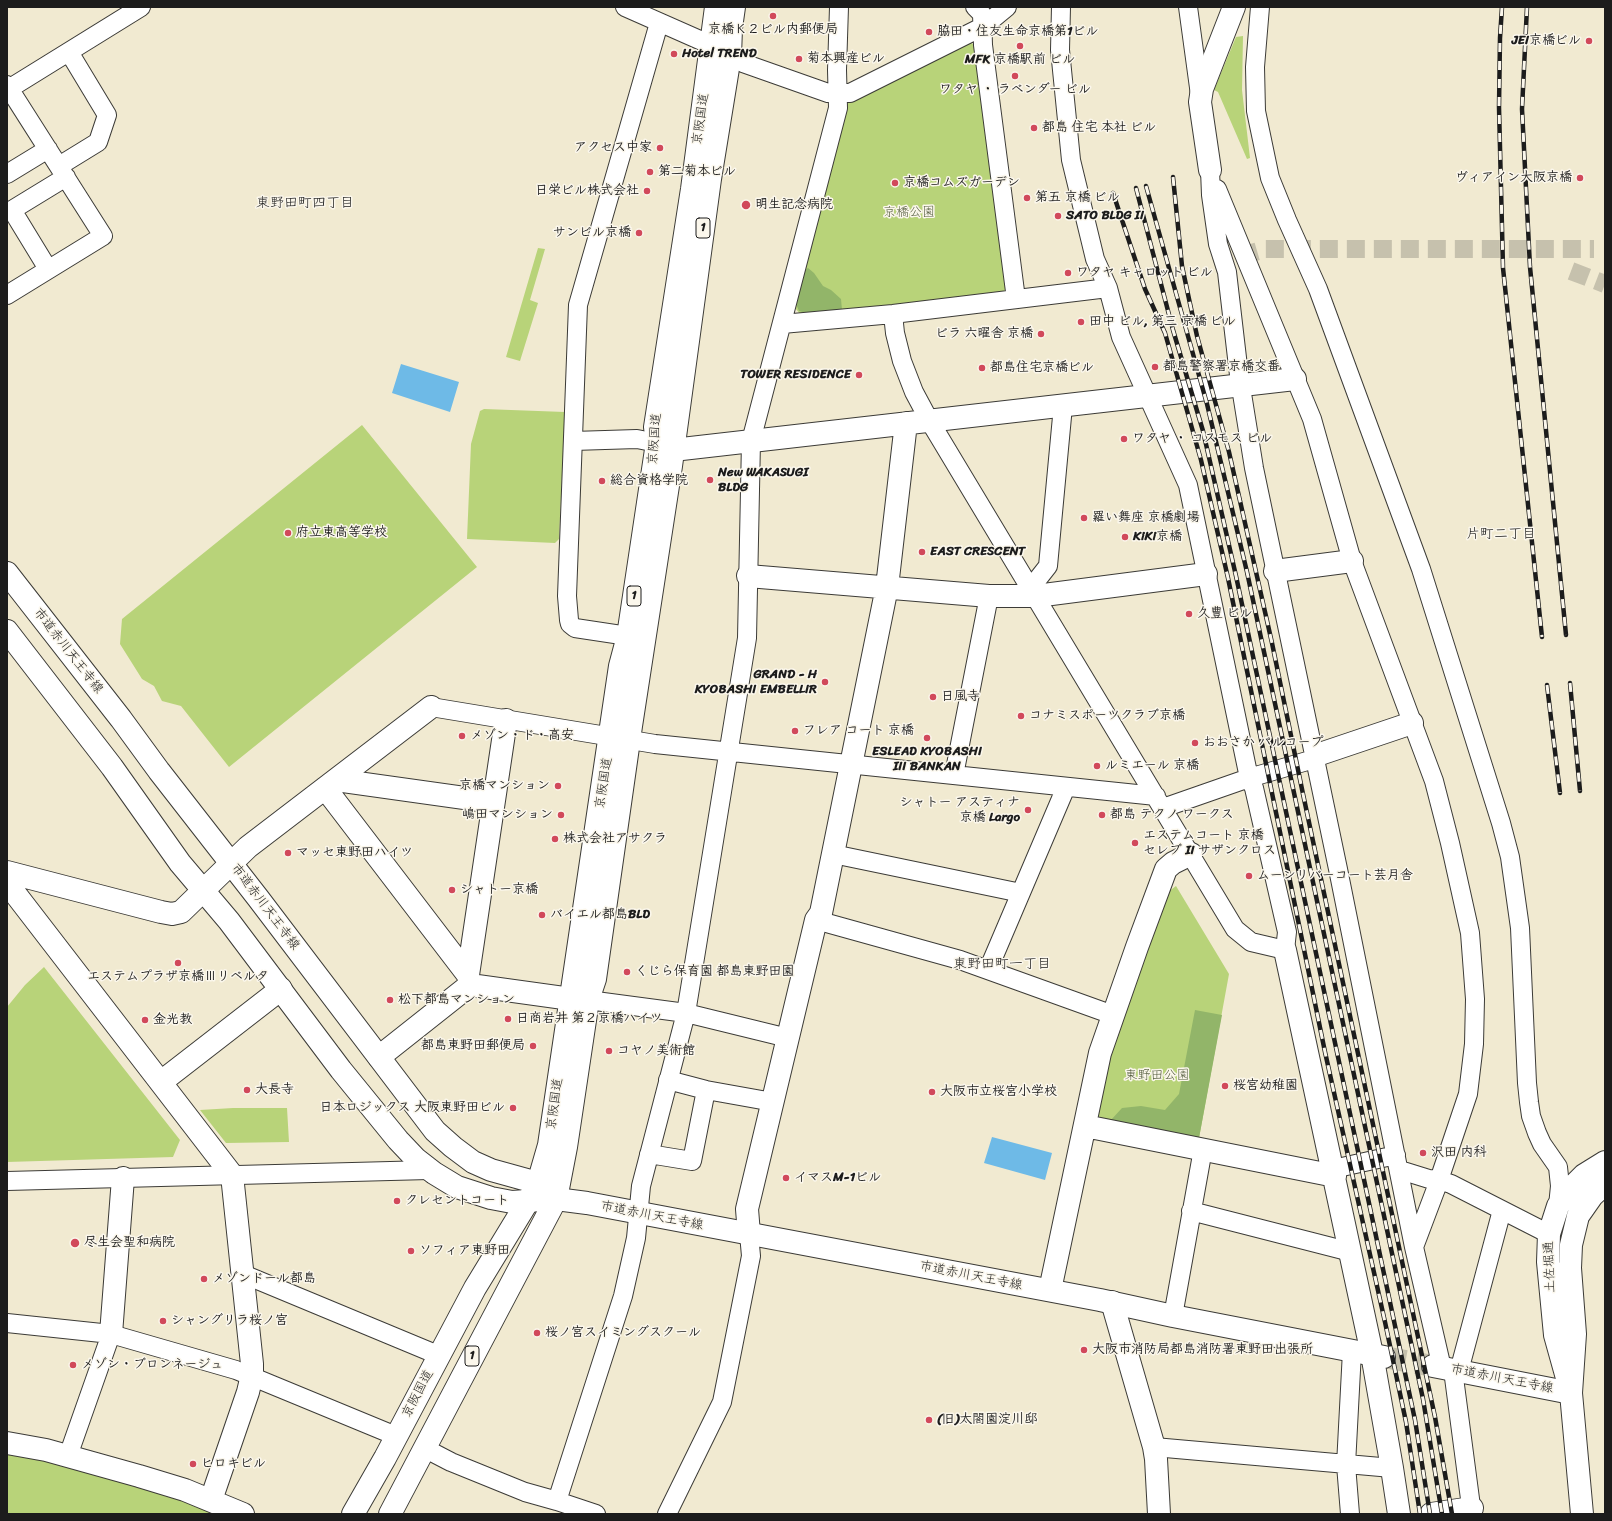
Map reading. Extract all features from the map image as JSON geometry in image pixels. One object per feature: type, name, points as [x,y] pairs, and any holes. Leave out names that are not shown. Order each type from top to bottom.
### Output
[{"type":"main road","name":"京阪国道","points":[[620,738],[620,666],[628,636],[665,446],[655,428],[691,197],[716,7]]},
{"type":"main road","name":"京阪国道","points":[[352,1514],[396,1436],[475,1288],[533,1192],[549,1145],[579,1000],[665,446],[730,56],[731,28],[734,7]]},
{"type":"main road","points":[[1210,170],[1200,102],[1202,89],[1246,9]]},
{"type":"main road","points":[[665,446],[751,441],[1296,379]]},
{"type":"main road","points":[[749,1234],[747,1209],[816,920],[821,913],[852,765],[886,587],[906,423]]},
{"type":"main road","points":[[1275,571],[1352,562]]},
{"type":"main road","name":"市道赤川天王寺線","points":[[7,573],[121,718],[164,777],[232,863],[435,1131],[473,1162],[533,1192],[556,1198],[1050,1290],[1173,1316],[1370,1354]]},
{"type":"main road","points":[[748,576],[989,596],[1036,596],[1206,574]]},
{"type":"main road","points":[[7,631],[112,767],[180,863],[229,921],[341,1070],[398,1140],[429,1170],[457,1187],[478,1194],[512,1202],[533,1192]]},
{"type":"main road","points":[[7,872],[167,914],[181,912],[248,847],[431,707]]},
{"type":"main road","points":[[379,1057],[469,980],[493,802],[506,720]]},
{"type":"main road","points":[[1314,759],[1320,754],[1412,723]]},
{"type":"main road","points":[[330,784],[493,802]]},
{"type":"main road","points":[[330,784],[469,980],[579,1000]]},
{"type":"main road","points":[[1050,1290],[1100,1053],[1166,869],[1173,863],[1191,854]]},
{"type":"main road","points":[[7,883],[232,1175],[252,1376],[248,1392],[211,1500]]},
{"type":"main road","points":[[1285,950],[1350,1252],[1392,1468],[1398,1514]]},
{"type":"main road","points":[[161,1082],[281,989]]},
{"type":"main road","name":"京阪国道","points":[[390,1514],[556,1198],[566,1147],[579,1000]]},
{"type":"main road","points":[[1085,1126],[1334,1173]]},
{"type":"main road","name":"土佐堀通","points":[[1571,1392],[1555,1336],[1548,1262],[1549,1234],[1558,1206],[1575,1184],[1584,1175],[1605,1162]]},
{"type":"main road","points":[[111,1334],[123,1178]]},
{"type":"main road","name":"土佐堀通","points":[[1582,1514],[1571,1392],[1575,1334],[1570,1268],[1571,1245],[1578,1216],[1592,1196],[1605,1184]]},
{"type":"main road","points":[[1112,1302],[1154,1447],[1159,1514]]},
{"type":"main road","name":"市道赤川天王寺線","points":[[1447,1369],[1571,1392]]},
{"type":"main road","points":[[7,1443],[46,1450],[160,1482],[211,1500],[243,1514]]},
{"type":"main road","points":[[1432,1514],[1472,1511]]},
{"type":"street","points":[[7,295],[103,236],[8,88],[141,7]]},
{"type":"street","points":[[625,7],[711,45],[748,65],[828,93],[850,93],[984,26],[1007,7]]},
{"type":"street","points":[[557,1501],[623,1296],[636,1238],[641,1186],[686,1013],[747,638],[751,441],[837,112],[839,93],[837,70],[839,7]]},
{"type":"street","points":[[975,7],[982,14],[984,26],[983,45],[1016,298]]},
{"type":"street","points":[[893,314],[895,334],[902,361],[914,392],[929,420],[1235,928],[1240,934],[1251,942],[1285,950],[1287,932],[1254,788],[1249,778],[1188,485],[1121,337],[1108,288],[1095,259],[1071,160],[1060,50],[1061,7]]},
{"type":"street","points":[[1188,7],[1200,102]]},
{"type":"street","points":[[1246,9],[1255,67],[1256,111],[1270,178],[1286,220],[1318,289],[1421,569],[1501,823],[1510,857],[1520,928],[1529,1102],[1531,1116],[1537,1133],[1542,1144],[1558,1167],[1560,1186],[1558,1206]]},
{"type":"street","points":[[628,636],[575,628],[570,624],[569,620],[567,596],[578,305],[659,23]]},
{"type":"street","points":[[48,269],[12,210],[62,172],[98,142],[107,115],[69,52]]},
{"type":"street","points":[[7,174],[48,149]]},
{"type":"street","points":[[1210,170],[1312,419],[1352,562],[1434,781],[1464,902],[1470,934],[1475,999],[1474,1044],[1468,1094],[1439,1180],[1414,1247]]},
{"type":"street","points":[[1210,170],[1211,194],[1218,244],[1227,272],[1240,386],[1254,468],[1398,1163],[1414,1247],[1447,1369],[1472,1511]]},
{"type":"street","points":[[782,324],[893,314],[1108,288]]},
{"type":"street","points":[[1036,596],[1037,580],[1048,566],[1062,406]]},
{"type":"street","points":[[573,441],[637,439],[665,446]]},
{"type":"street","points":[[954,775],[989,596]]},
{"type":"street","points":[[431,707],[620,738],[852,765],[1066,786],[1160,802],[1314,759]]},
{"type":"street","points":[[988,970],[1066,786]]},
{"type":"street","points":[[833,854],[1021,893]]},
{"type":"street","points":[[816,920],[960,960],[1113,1015]]},
{"type":"street","points":[[579,1000],[686,1013],[788,1038]]},
{"type":"street","points":[[668,1080],[706,1090],[773,1102]]},
{"type":"street","points":[[649,1154],[692,1161],[706,1090]]},
{"type":"street","points":[[1173,1316],[1203,1149]]},
{"type":"street","points":[[1334,1173],[1398,1163],[1429,1180],[1439,1180],[1451,1184],[1549,1234]]},
{"type":"street","points":[[7,1181],[429,1170]]},
{"type":"street","points":[[1447,1369],[1502,1210]]},
{"type":"street","points":[[1191,1211],[1350,1252]]},
{"type":"street","points":[[667,1514],[722,1402],[751,1256],[749,1234]]},
{"type":"street","points":[[243,1274],[438,1355]]},
{"type":"street","points":[[7,1323],[111,1334],[252,1376],[396,1436]]},
{"type":"street","points":[[68,1456],[111,1334]]},
{"type":"street","points":[[1350,1514],[1346,1465],[1370,1354]]},
{"type":"street","points":[[1154,1447],[1392,1468]]},
{"type":"street","points":[[424,1448],[458,1465],[525,1492],[596,1514]]},
{"type":"green space","points":[[1243,36],[1242,90],[1250,158],[1247,159],[1218,92],[1214,90],[1236,37]]},
{"type":"green space","name":"京橋公園","points":[[967,41],[975,45],[1009,284],[1003,293],[801,315],[795,308],[845,107],[851,99]]},
{"type":"green space","points":[[538,248],[545,249],[530,300],[538,303],[520,361],[506,357]]},
{"type":"green space","points":[[808,268],[814,273],[823,286],[831,290],[841,299],[842,310],[809,314],[799,311],[796,304],[803,271]]},
{"type":"green space","points":[[484,409],[565,412],[559,539],[555,543],[467,539],[471,444],[480,411]]},
{"type":"green space","points":[[362,425],[477,567],[229,767],[181,706],[162,701],[154,686],[142,679],[120,644],[122,619]]},
{"type":"green space","name":"東野田公園","points":[[1176,886],[1229,974],[1199,1138],[1099,1118],[1095,1112],[1107,1059],[1164,895]]},
{"type":"green space","points":[[44,967],[180,1140],[173,1157],[7,1162],[7,1007],[25,985]]},
{"type":"green space","points":[[1195,1010],[1222,1015],[1199,1138],[1111,1120],[1122,1108],[1141,1106],[1165,1110],[1179,1094]]},
{"type":"green space","points":[[233,1108],[287,1108],[289,1142],[226,1143],[200,1110]]},
{"type":"green space","points":[[7,1453],[42,1459],[189,1502],[218,1514],[7,1514]]},
{"type":"water","points":[[401,364],[459,382],[450,412],[392,393]]},
{"type":"water","points":[[992,1137],[1052,1153],[1045,1180],[984,1163]]},
{"type":"tunnel","points":[[1214,264],[1265,249],[1594,249]]},
{"type":"tunnel","points":[[1571,271],[1605,284]]},
{"type":"tunnel","points":[[1384,1357],[1433,1366]]},
{"type":"railway","points":[[1502,7],[1499,107],[1503,268],[1542,637]]},
{"type":"railway","points":[[1527,7],[1522,109],[1530,267],[1566,635]]},
{"type":"railway","points":[[1173,177],[1182,266],[1197,336],[1229,452],[1272,643],[1435,1417],[1452,1514]]},
{"type":"railway","points":[[1146,186],[1207,404],[1247,572],[1423,1399],[1442,1514]]},
{"type":"railway","points":[[1136,188],[1173,330],[1203,431],[1236,576],[1415,1420],[1430,1514]]},
{"type":"railway","points":[[1113,193],[1145,289],[1165,333],[1201,460],[1228,578],[1325,1052],[1406,1422],[1420,1514]]},
{"type":"railway","points":[[1570,683],[1580,791]]},
{"type":"railway","points":[[1547,685],[1560,793]]},
{"type":"place","name":"京橋Ｋ２ビル内郵便局","points":[[773,16]]},
{"type":"place","name":"脇田・住友生命京橋第1ビル","points":[[929,32]]},
{"type":"place","name":"JEI京橋ビル","points":[[1589,41]]},
{"type":"place","name":"MFK 京橋駅前 ビル","points":[[1020,46]]},
{"type":"place","name":"Hotel TREND","points":[[674,54]]},
{"type":"place","name":"菊本興産ビル","points":[[799,59]]},
{"type":"place","name":"ワタヤ ・ ラベンダー ビル","points":[[1015,76]]},
{"type":"place","name":"都島 住宅 本社 ビル","points":[[1034,128]]},
{"type":"place","name":"アクセス中家","points":[[660,148]]},
{"type":"place","name":"第二菊本ビル","points":[[650,172]]},
{"type":"place","name":"ヴィアイン大阪京橋","points":[[1580,178]]},
{"type":"place","name":"京橋コムズガーデン","points":[[895,183]]},
{"type":"place","name":"日栄ビル株式会社","points":[[647,191]]},
{"type":"place","name":"第五 京橋 ビル","points":[[1027,198]]},
{"type":"place","name":"明生記念病院","points":[[746,205]]},
{"type":"place","name":"SATO BLDG II","points":[[1058,216]]},
{"type":"place","name":"サンビル京橋","points":[[639,233]]},
{"type":"place","name":"ワタヤ キャロット ビル","points":[[1068,273]]},
{"type":"place","name":"田中 ビル, 第三 京橋 ビル","points":[[1081,322]]},
{"type":"place","name":"ビラ 六曜舎 京橋","points":[[1041,334]]},
{"type":"place","name":"都島警察署京橋交番","points":[[1155,367]]},
{"type":"place","name":"都島住宅京橋ビル","points":[[982,368]]},
{"type":"place","name":"TOWER RESIDENCE","points":[[859,375]]},
{"type":"place","name":"ワタヤ ・ コスモス ビル","points":[[1124,439]]},
{"type":"place","name":"New WAKASUGI BLDG","points":[[710,480]]},
{"type":"place","name":"総合資格学院","points":[[602,481]]},
{"type":"place","name":"羅い舞座 京橋劇場","points":[[1084,518]]},
{"type":"place","name":"府立東高等学校","points":[[288,533]]},
{"type":"place","name":"KiKi京橋","points":[[1125,537]]},
{"type":"place","name":"EAST CRESCENT","points":[[922,552]]},
{"type":"place","name":"久豊 ビル","points":[[1189,614]]},
{"type":"place","name":"GRAND - H KYOBASHI EMBELLIR","points":[[825,682]]},
{"type":"place","name":"日風寺","points":[[933,697]]},
{"type":"place","name":"コナミスポーツクラブ京橋","points":[[1021,716]]},
{"type":"place","name":"フレア コート 京橋","points":[[795,731]]},
{"type":"place","name":"メゾン・ド・高安","points":[[462,736]]},
{"type":"place","name":"ESLEAD KYOBASHI III BANKAN","points":[[927,738]]},
{"type":"place","name":"おおさか パルコープ","points":[[1195,743]]},
{"type":"place","name":"ルミエール 京橋","points":[[1097,766]]},
{"type":"place","name":"京橋マンション","points":[[558,786]]},
{"type":"place","name":"シャトー アスティナ 京橋 Largo","points":[[1028,810]]},
{"type":"place","name":"嶋田マンション","points":[[561,815]]},
{"type":"place","name":"都島 テクノ ワークス","points":[[1102,815]]},
{"type":"place","name":"株式会社アサクラ","points":[[555,839]]},
{"type":"place","name":"エステムコート 京橋 セレブ II サザンクロス","points":[[1135,843]]},
{"type":"place","name":"マッセ東野田ハイツ","points":[[288,853]]},
{"type":"place","name":"ムーンリバーコート芸月舎","points":[[1249,876]]},
{"type":"place","name":"シャトー京橋","points":[[452,890]]},
{"type":"place","name":"バイエル都島BLD","points":[[542,915]]},
{"type":"place","name":"エステムプラザ京橋Ⅲリベルタ","points":[[178,963]]},
{"type":"place","name":"くじら保育園 都島東野田園","points":[[627,972]]},
{"type":"place","name":"松下都島マンション","points":[[390,1000]]},
{"type":"place","name":"日商岩井 第２京橋ハイツ","points":[[508,1019]]},
{"type":"place","name":"金光教","points":[[145,1020]]},
{"type":"place","name":"都島東野田郵便局","points":[[533,1046]]},
{"type":"place","name":"コヤノ美術館","points":[[609,1051]]},
{"type":"place","name":"桜宮幼稚園","points":[[1225,1086]]},
{"type":"place","name":"大長寺","points":[[247,1090]]},
{"type":"place","name":"大阪市立桜宮小学校","points":[[932,1092]]},
{"type":"place","name":"日本ロジックス 大阪東野田ビル","points":[[513,1108]]},
{"type":"place","name":"沢田 内科","points":[[1423,1153]]},
{"type":"place","name":"イマスM-1ビル","points":[[786,1178]]},
{"type":"place","name":"クレセントコート","points":[[397,1201]]},
{"type":"place","name":"尽生会聖和病院","points":[[75,1243]]},
{"type":"place","name":"ソフィア東野田","points":[[411,1251]]},
{"type":"place","name":"メゾンドール都島","points":[[204,1279]]},
{"type":"place","name":"シャングリラ桜ノ宮","points":[[163,1321]]},
{"type":"place","name":"桜ノ宮スイミングスクール","points":[[537,1333]]},
{"type":"place","name":"大阪市消防局都島消防署東野田出張所","points":[[1084,1350]]},
{"type":"place","name":"メゾン・ブロンネージュ","points":[[73,1365]]},
{"type":"place","name":"(旧)太閤園淀川邸","points":[[929,1420]]},
{"type":"place","name":"ヒロキビル","points":[[193,1464]]},
{"type":"district","name":"東野田町四丁目","points":[[305,203]]},
{"type":"district","name":"片町二丁目","points":[[1501,534]]},
{"type":"district","name":"東野田町一丁目","points":[[1002,964]]}]
